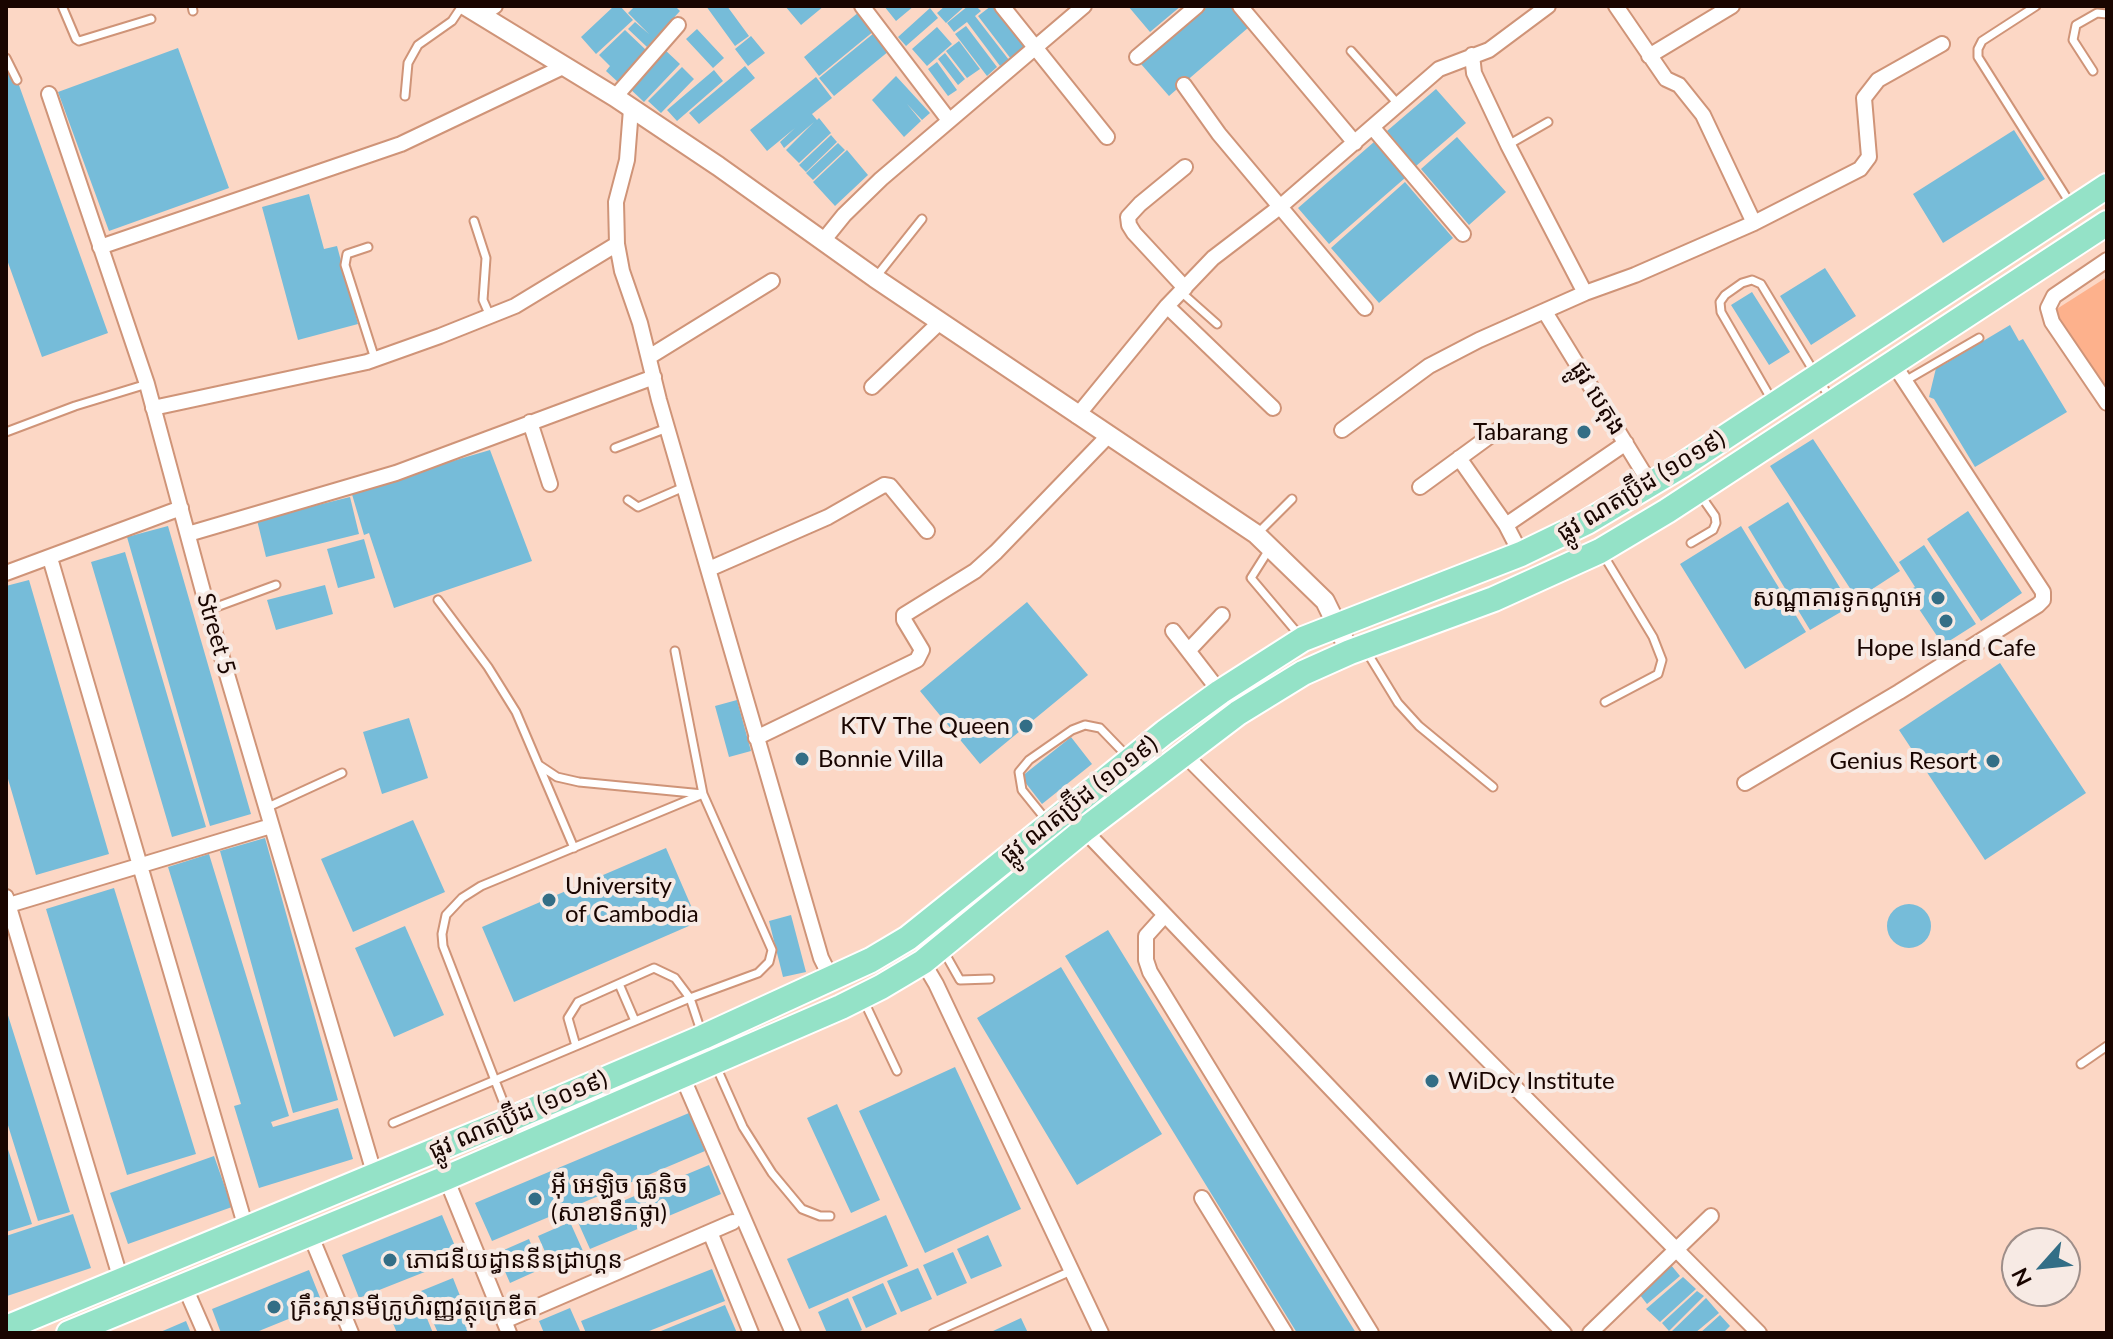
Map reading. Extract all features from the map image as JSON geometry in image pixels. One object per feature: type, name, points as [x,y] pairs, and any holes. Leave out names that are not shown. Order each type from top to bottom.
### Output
[{"type":"main road","name":"ផ្លូវ ណតប្រ៊ីដ (១០១៩)","points":[[6,1328],[511,1119],[832,980],[908,938],[1130,759],[1220,692],[1303,639],[1521,554],[1587,522],[1651,485],[2107,186]]},
{"type":"main road","name":"ផ្លូវ ណតប្រ៊ីដ (១០១៩)","points":[[69,1333],[446,1178],[862,997],[932,955],[1084,830],[1238,713],[1303,673],[1356,649],[1494,599],[1600,551],[1832,402],[1899,372],[2107,223]]},
{"type":"street","points":[[862,6],[948,119]]},
{"type":"street","points":[[1002,6],[1107,137]]},
{"type":"street","points":[[823,241],[844,215],[881,179],[1084,6]]},
{"type":"street","points":[[1137,57],[1197,6]]},
{"type":"street","points":[[1240,6],[1355,143]]},
{"type":"street","points":[[1077,416],[1167,306],[1213,258],[1281,206],[1439,69],[1489,50],[1548,6]]},
{"type":"street","points":[[1616,6],[1666,79],[1679,85],[1703,115],[1754,223]]},
{"type":"street","points":[[1649,56],[1732,6]]},
{"type":"street","points":[[476,8],[718,166],[875,278],[1256,534],[1325,601],[1356,649]]},
{"type":"street","points":[[615,97],[678,25]]},
{"type":"street","points":[[1342,430],[1429,366],[1479,340],[1754,223],[1860,169],[1869,157],[1864,98],[1878,80],[1942,44]]},
{"type":"street","points":[[1472,55],[1474,73],[1508,145],[1585,293]]},
{"type":"street","points":[[100,247],[401,144],[565,66]]},
{"type":"street","points":[[1184,85],[1219,134],[1365,308]]},
{"type":"street","name":"Street 5","points":[[49,94],[147,384],[208,610],[375,1176]]},
{"type":"street","points":[[631,109],[624,181],[616,202],[617,244],[622,271],[821,958],[832,980]]},
{"type":"street","points":[[1373,128],[1463,234]]},
{"type":"street","points":[[1183,290],[1134,233],[1128,217],[1185,167]]},
{"type":"street","points":[[153,408],[375,359],[515,306],[617,244]]},
{"type":"street","points":[[2107,260],[2054,296],[2048,308],[2052,322],[2107,403]]},
{"type":"street","points":[[649,357],[772,281]]},
{"type":"street","points":[[1167,306],[1273,408]]},
{"type":"street","name":"ផ្លូវ បេតុង","points":[[1545,312],[1651,485]]},
{"type":"street","points":[[872,387],[940,322]]},
{"type":"street","points":[[1745,783],[1912,684],[2043,600],[2043,592],[1899,372]]},
{"type":"street","points":[[188,534],[396,473],[654,377]]},
{"type":"street","points":[[530,422],[550,484]]},
{"type":"street","points":[[1420,487],[1498,430]]},
{"type":"street","points":[[756,738],[917,660],[922,650],[904,615],[933,599],[985,561],[1108,436]]},
{"type":"street","points":[[1506,525],[1626,443]]},
{"type":"street","points":[[1459,458],[1506,525],[1521,554]]},
{"type":"street","points":[[709,569],[828,517],[884,485],[890,486],[927,531]]},
{"type":"street","points":[[6,573],[181,508]]},
{"type":"street","points":[[50,558],[246,1228]]},
{"type":"street","points":[[1189,650],[1222,615]]},
{"type":"street","points":[[1173,631],[1220,692]]},
{"type":"street","points":[[1183,753],[1759,1333]]},
{"type":"street","points":[[121,1280],[7,901],[140,866],[271,826]]},
{"type":"street","points":[[1084,830],[1555,1330]]},
{"type":"street","points":[[1164,916],[1146,936],[1146,960],[1150,972],[1371,1333]]},
{"type":"street","points":[[932,955],[1101,1333]]},
{"type":"street","points":[[672,1050],[739,1220],[793,1333]]},
{"type":"street","points":[[446,1178],[506,1327],[739,1220]]},
{"type":"street","points":[[1202,1198],[1285,1333]]},
{"type":"street","points":[[1590,1333],[1711,1216]]},
{"type":"street","points":[[710,1232],[751,1333]]},
{"type":"street","points":[[310,1234],[351,1333]]},
{"type":"street","points":[[184,1285],[205,1333]]},
{"type":"lane","points":[[62,6],[79,41],[151,19]]},
{"type":"lane","points":[[2036,6],[1982,41],[1978,57],[2073,209]]},
{"type":"lane","points":[[405,96],[408,63],[418,45],[476,8]]},
{"type":"lane","points":[[2093,71],[2073,40],[2076,25],[2097,13],[2107,14]]},
{"type":"lane","points":[[1351,51],[1398,104]]},
{"type":"lane","points":[[6,58],[17,80]]},
{"type":"lane","points":[[1508,145],[1548,122]]},
{"type":"lane","points":[[875,278],[922,219]]},
{"type":"lane","points":[[474,221],[486,258],[483,300],[490,316]]},
{"type":"lane","points":[[368,247],[347,254],[345,265],[375,359]]},
{"type":"lane","points":[[1774,404],[1721,312],[1720,302],[1725,295],[1752,280],[1761,284],[1832,402]]},
{"type":"lane","points":[[1183,290],[1217,324]]},
{"type":"lane","points":[[1899,372],[1979,338]]},
{"type":"lane","points":[[6,432],[147,384]]},
{"type":"lane","points":[[615,448],[667,428]]},
{"type":"lane","points":[[628,500],[638,507],[686,486]]},
{"type":"lane","points":[[1691,543],[1713,530],[1716,523],[1715,516],[1697,491]]},
{"type":"lane","points":[[1256,534],[1292,499]]},
{"type":"lane","points":[[1271,547],[1251,578],[1303,639]]},
{"type":"lane","points":[[1600,551],[1653,637],[1662,660],[1658,674],[1605,702]]},
{"type":"lane","points":[[208,610],[276,585]]},
{"type":"lane","points":[[438,600],[488,667],[516,712],[574,848]]},
{"type":"lane","points":[[1356,649],[1419,726],[1493,787]]},
{"type":"lane","points":[[393,1123],[690,998],[758,973],[769,962],[772,950],[703,794],[675,651]]},
{"type":"lane","points":[[1048,823],[1022,790],[1019,772],[1029,760],[1072,730],[1085,725],[1100,728],[1130,759]]},
{"type":"lane","points":[[539,765],[557,777],[579,782],[703,794]]},
{"type":"lane","points":[[266,808],[342,773]]},
{"type":"lane","points":[[511,1119],[443,946],[446,915],[462,898],[481,886],[703,794]]},
{"type":"lane","points":[[932,955],[960,980],[990,979]]},
{"type":"lane","points":[[576,1046],[568,1018],[578,1002],[654,968],[675,978],[690,998],[703,1037],[743,1127],[772,1173],[802,1209],[820,1216],[830,1216]]},
{"type":"lane","points":[[619,984],[635,1021]]},
{"type":"lane","points":[[862,997],[897,1071]]},
{"type":"lane","points":[[2081,1064],[2107,1046]]},
{"type":"lane","points":[[933,1333],[1071,1271]]},
{"type":"shaded area","points":[[2107,277],[2107,399],[2052,312]]},
{"type":"building","points":[[614,6],[620,6],[633,20],[596,54],[581,37]]},
{"type":"building","points":[[635,6],[675,6],[680,11],[647,47],[628,29],[635,22],[649,34],[628,13]]},
{"type":"building","points":[[706,6],[727,6],[749,36],[735,46]]},
{"type":"building","points":[[785,6],[824,6],[801,25]]},
{"type":"building","points":[[884,6],[914,6],[896,21]]},
{"type":"building","points":[[945,6],[965,6],[946,23],[937,13]]},
{"type":"building","points":[[968,6],[976,6],[981,11],[975,16],[1009,60],[1000,66],[967,22],[954,32],[947,23]]},
{"type":"building","points":[[991,6],[1000,6],[1029,45],[1011,59],[978,16]]},
{"type":"building","points":[[1128,6],[1181,6],[1150,32]]},
{"type":"building","points":[[1208,6],[1231,6],[1249,27],[1169,96],[1141,64]]},
{"type":"building","points":[[930,8],[938,18],[906,46],[898,37]]},
{"type":"building","points":[[859,12],[874,31],[819,76],[804,57]]},
{"type":"building","points":[[966,26],[997,67],[987,76],[955,34]]},
{"type":"building","points":[[937,27],[952,44],[927,66],[912,49]]},
{"type":"building","points":[[697,29],[724,58],[713,68],[686,39]]},
{"type":"building","points":[[625,30],[646,50],[619,83],[606,71],[610,66],[599,55]]},
{"type":"building","points":[[874,33],[889,51],[834,96],[819,78]]},
{"type":"building","points":[[751,36],[765,53],[748,66],[735,49]]},
{"type":"building","points":[[959,41],[980,69],[967,78],[946,51]]},
{"type":"building","points":[[178,48],[229,188],[109,231],[58,92]]},
{"type":"building","points":[[6,49],[108,333],[42,357],[6,257]]},
{"type":"building","points":[[664,49],[680,64],[644,102],[628,87]]},
{"type":"building","points":[[945,53],[965,79],[958,85],[938,59]]},
{"type":"building","points":[[937,62],[957,90],[948,96],[928,69]]},
{"type":"building","points":[[745,66],[755,78],[699,124],[689,113]]},
{"type":"building","points":[[682,67],[694,79],[661,113],[648,101]]},
{"type":"building","points":[[714,70],[723,81],[677,121],[667,110]]},
{"type":"building","points":[[896,76],[930,113],[922,120],[907,104],[921,121],[904,137],[872,100]]},
{"type":"building","points":[[816,77],[832,98],[812,114],[831,133],[799,163],[786,150],[814,122],[784,148],[780,142],[795,128],[767,151],[750,130]]},
{"type":"building","points":[[1436,89],[1466,123],[1416,166],[1387,131]]},
{"type":"building","points":[[2014,130],[2045,179],[1943,243],[1913,194]]},
{"type":"building","points":[[831,135],[837,142],[806,172],[799,165]]},
{"type":"building","points":[[1457,137],[1506,192],[1469,225],[1421,169]]},
{"type":"building","points":[[1374,142],[1405,178],[1329,244],[1298,208]]},
{"type":"building","points":[[838,143],[845,150],[813,180],[806,173]]},
{"type":"building","points":[[847,150],[868,175],[835,206],[813,182]]},
{"type":"building","points":[[1405,182],[1453,238],[1379,303],[1331,248]]},
{"type":"building","points":[[309,194],[324,249],[337,246],[358,324],[298,340],[262,207]]},
{"type":"building","points":[[1825,268],[1856,316],[1811,345],[1780,296]]},
{"type":"building","points":[[1752,292],[1790,352],[1769,365],[1731,305]]},
{"type":"building","points":[[2010,325],[2019,341],[2023,339],[2067,412],[1975,467],[1934,399],[1929,397],[1937,364],[1943,365]]},
{"type":"building","points":[[1813,439],[1900,571],[1857,599],[1770,466]]},
{"type":"building","points":[[490,450],[532,561],[394,608],[369,533],[364,535],[351,491]]},
{"type":"building","points":[[350,497],[359,534],[266,557],[257,520]]},
{"type":"building","points":[[1788,502],[1851,606],[1810,630],[1748,527]]},
{"type":"building","points":[[1968,511],[2022,593],[1981,621],[1927,539]]},
{"type":"building","points":[[168,526],[251,814],[210,826],[127,537]]},
{"type":"building","points":[[1741,526],[1806,632],[1745,669],[1680,564]]},
{"type":"building","points":[[364,539],[375,578],[338,588],[327,549]]},
{"type":"building","name":"សណ្ឋាគារទូកណូអេ","points":[[1924,545],[1976,624],[1943,645],[1919,609],[1922,608],[1911,589],[1915,587],[1899,562]]},
{"type":"building","points":[[125,552],[206,827],[172,837],[91,562]]},
{"type":"building","points":[[29,580],[109,854],[36,875],[6,772],[6,586]]},
{"type":"building","points":[[325,585],[333,614],[276,630],[267,600]]},
{"type":"building","points":[[1027,602],[1088,675],[980,764],[920,691]]},
{"type":"building","name":"Genius Resort","points":[[2000,663],[2086,793],[1985,860],[1899,730]]},
{"type":"building","points":[[737,700],[751,751],[729,757],[715,706]]},
{"type":"building","points":[[409,718],[428,778],[382,794],[363,732]]},
{"type":"building","points":[[1071,737],[1092,764],[1042,804],[1021,777]]},
{"type":"building","points":[[413,820],[445,892],[353,932],[321,859]]},
{"type":"building","points":[[265,838],[338,1100],[293,1113],[220,851]]},
{"type":"building","points":[[666,848],[698,922],[514,1002],[482,927]]},
{"type":"building","points":[[209,854],[289,1116],[271,1122],[273,1127],[338,1108],[353,1159],[259,1188],[234,1106],[241,1104],[168,867]]},
{"type":"building","points":[[114,888],[196,1154],[127,1175],[46,909]]},
{"type":"building","points":[[1909,904],[1924,911],[1931,926],[1924,941],[1909,948],[1894,941],[1887,926],[1894,911]]},
{"type":"building","points":[[791,915],[806,972],[783,977],[769,921]]},
{"type":"building","points":[[405,926],[444,1015],[394,1037],[355,948]]},
{"type":"building","points":[[1108,930],[1356,1333],[1297,1333],[1065,956]]},
{"type":"building","points":[[1061,967],[1162,1134],[1077,1185],[977,1018]]},
{"type":"building","points":[[6,1009],[70,1212],[38,1221],[6,1119]]},
{"type":"building","points":[[955,1067],[1021,1209],[925,1253],[859,1111]]},
{"type":"building","points":[[837,1104],[880,1200],[851,1213],[807,1118]]},
{"type":"building","points":[[689,1113],[705,1151],[492,1241],[475,1203]]},
{"type":"building","points":[[6,1143],[32,1224],[6,1232]]},
{"type":"building","points":[[214,1156],[232,1207],[128,1244],[110,1193]]},
{"type":"building","points":[[709,1165],[721,1194],[590,1249],[577,1220]]},
{"type":"building","points":[[73,1214],[91,1268],[7,1296],[6,1236]]},
{"type":"building","points":[[442,1215],[460,1258],[359,1298],[342,1255]]},
{"type":"building","points":[[886,1215],[908,1266],[809,1309],[787,1259]]},
{"type":"building","points":[[570,1222],[583,1251],[551,1265],[538,1236]]},
{"type":"building","points":[[988,1235],[1002,1266],[971,1279],[957,1249]]},
{"type":"building","points":[[529,1239],[541,1269],[510,1283],[497,1253]]},
{"type":"building","points":[[953,1252],[967,1283],[937,1296],[923,1265]]},
{"type":"building","points":[[1671,1265],[1680,1276],[1647,1304],[1640,1295]]},
{"type":"building","points":[[918,1268],[932,1299],[901,1312],[887,1281]]},
{"type":"building","points":[[712,1269],[725,1301],[644,1333],[586,1333],[581,1321]]},
{"type":"building","points":[[309,1270],[323,1305],[254,1333],[221,1333],[212,1309]]},
{"type":"building","points":[[1683,1277],[1696,1289],[1660,1322],[1646,1309]]},
{"type":"building","points":[[453,1278],[475,1333],[438,1333],[434,1324],[421,1291]]},
{"type":"building","points":[[883,1283],[897,1314],[866,1328],[852,1297]]},
{"type":"building","points":[[1697,1291],[1704,1296],[1669,1331],[1662,1323]]},
{"type":"building","points":[[417,1294],[433,1333],[397,1333],[386,1306]]},
{"type":"building","points":[[848,1298],[862,1330],[827,1333],[818,1312]]},
{"type":"building","points":[[1706,1298],[1719,1313],[1695,1333],[1670,1333]]},
{"type":"building","points":[[725,1305],[737,1333],[656,1333],[693,1318]]},
{"type":"building","points":[[570,1308],[581,1333],[544,1333],[539,1321]]},
{"type":"building","points":[[1720,1315],[1730,1326],[1723,1333],[1700,1333]]},
{"type":"building","points":[[1021,1318],[1028,1333],[994,1333],[993,1331]]},
{"type":"building","points":[[186,1321],[191,1333],[158,1333]]},
{"type":"place","name":"Tabarang","points":[[1584,432]]},
{"type":"place","name":"សណ្ឋាគារទូកណូអេ","points":[[1938,598]]},
{"type":"place","name":"Hope Island Cafe","points":[[1946,621]]},
{"type":"place","name":"KTV The Queen","points":[[1026,726]]},
{"type":"place","name":"Bonnie Villa","points":[[802,759]]},
{"type":"place","name":"Genius Resort","points":[[1993,761]]},
{"type":"place","name":"University of Cambodia","points":[[549,900]]},
{"type":"place","name":"WiDcy Institute","points":[[1432,1081]]},
{"type":"place","name":"អ៊ី អេឡិច ត្រូនិច (សាខាទឹកថ្លា)","points":[[535,1199]]},
{"type":"place","name":"ភោជនីយដ្ធាននីនដ្រាហ្គន","points":[[390,1260]]},
{"type":"place","name":"គ្រឹះស្ថានមីក្រូហិរញ្ញវត្ថុក្រេឌីត","points":[[274,1307]]}]
